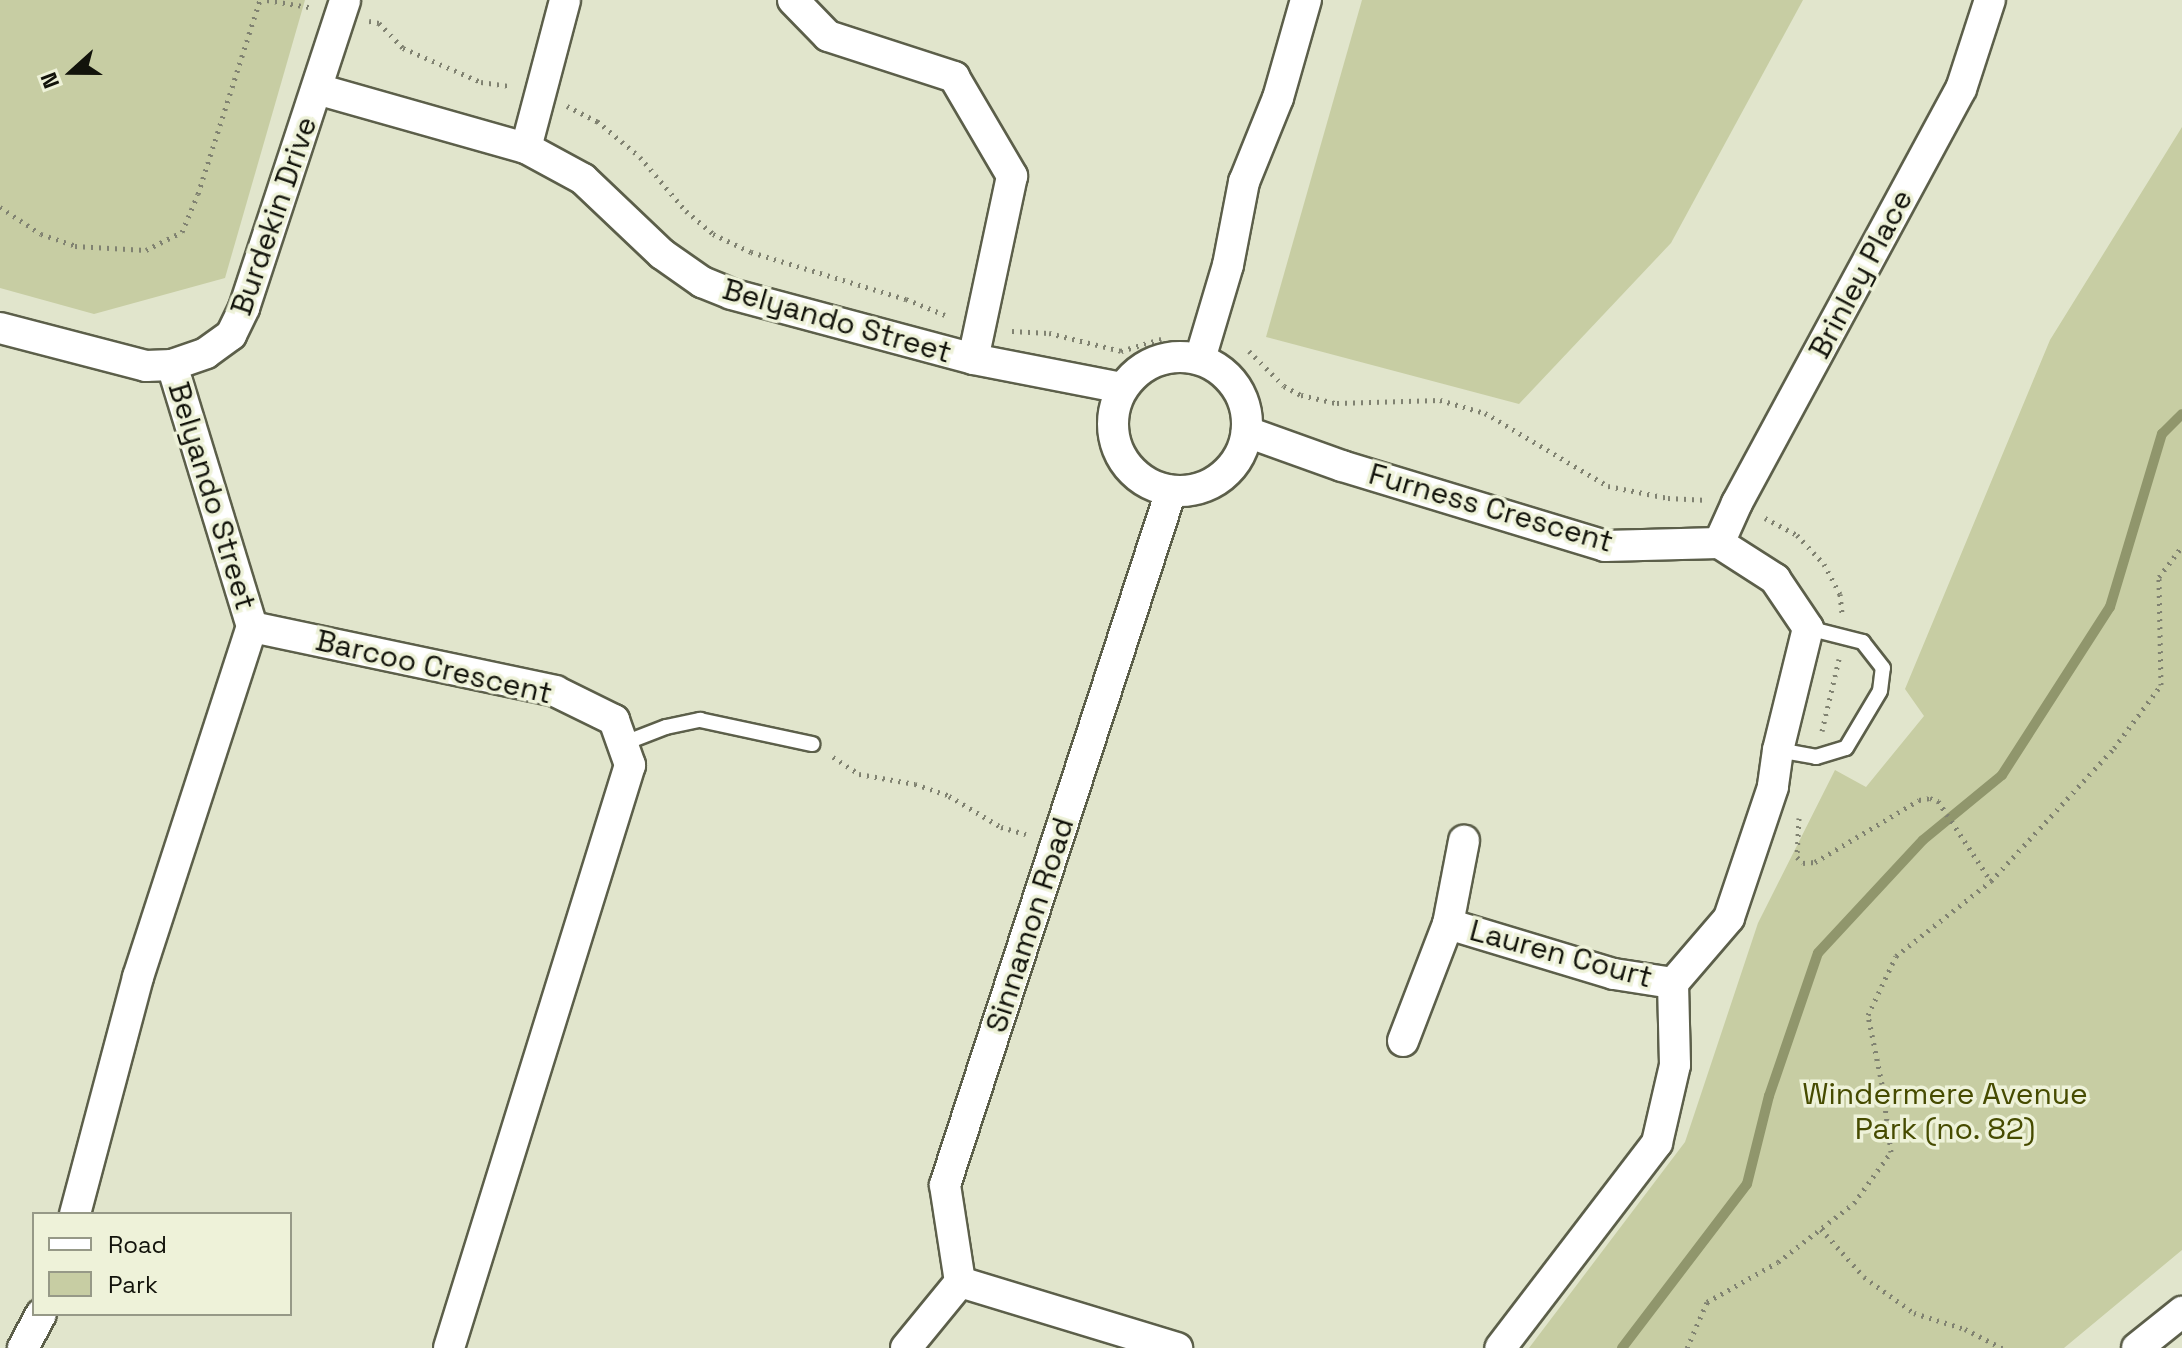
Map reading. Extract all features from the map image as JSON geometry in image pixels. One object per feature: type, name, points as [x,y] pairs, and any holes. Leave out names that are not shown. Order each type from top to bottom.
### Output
[{"type":"street","points":[[526,148],[565,0]]},
{"type":"street","points":[[793,0],[828,36],[954,77],[1012,176],[973,359]]},
{"type":"street","points":[[1200,359],[1228,265],[1244,182],[1278,98],[1306,0]]},
{"type":"street","name":"Brinley Place","points":[[1719,543],[1737,503],[1961,89],[1990,0]]},
{"type":"street","name":"Burdekin Drive","points":[[0,328],[146,366],[172,365],[206,353],[231,335],[244,308],[343,6]]},
{"type":"street","name":"Belyando Street","points":[[317,89],[526,148],[583,179],[662,254],[702,282],[731,294],[973,359],[1122,388]]},
{"type":"street","points":[[1178,355],[1200,359],[1221,370],[1236,387],[1246,408],[1247,432],[1241,453],[1229,470],[1212,483],[1192,490],[1171,491],[1149,484],[1131,471],[1119,453],[1113,431],[1114,409],[1122,388],[1137,371],[1156,360],[1178,355]]},
{"type":"street","name":"Belyando Street","points":[[172,365],[252,627]]},
{"type":"street","name":"Furness Crescent","points":[[1247,432],[1342,466],[1605,546],[1719,543]]},
{"type":"street","name":"Sinnamon Road","points":[[960,1282],[945,1185],[1171,491]]},
{"type":"street","points":[[1500,1348],[1657,1143],[1675,1065],[1673,983],[1729,918],[1773,787],[1778,750],[1808,628],[1775,579],[1719,543]]},
{"type":"street","points":[[76,1212],[138,977],[252,627]]},
{"type":"street","name":"Barcoo Crescent","points":[[252,627],[555,691],[614,720],[622,744]]},
{"type":"street","points":[[449,1348],[630,765],[622,744]]},
{"type":"street","name":"Lauren Court","points":[[1403,1041],[1448,924],[1464,841]]},
{"type":"street","name":"Lauren Court","points":[[1448,924],[1614,974],[1673,983]]},
{"type":"street","points":[[906,1348],[960,1282],[1177,1348]]},
{"type":"street","points":[[2137,1348],[2182,1312]]},
{"type":"street","points":[[23,1348],[40,1316]]},
{"type":"lane","points":[[1778,750],[1816,757],[1846,748],[1880,691],[1883,668],[1863,642],[1844,634],[1808,628]]},
{"type":"lane","points":[[622,744],[666,727],[700,720],[812,744]]},
{"type":"path","points":[[0,207],[41,234],[75,246],[146,250],[182,232],[198,194],[260,0]]},
{"type":"path","points":[[267,0],[343,6],[379,23],[403,48],[481,82],[539,91],[597,121],[629,148],[686,211],[713,234],[751,252],[906,299],[980,329],[1049,333],[1121,351],[1161,339]]},
{"type":"path","points":[[1249,351],[1284,386],[1301,395],[1337,403],[1440,400],[1485,413],[1608,486],[1668,498],[1737,503],[1797,535],[1824,564],[1840,594],[1844,634],[1816,757]]},
{"type":"path","points":[[1687,1348],[1707,1302],[1778,1262],[1854,1203],[1891,1152],[1868,1015],[1896,956],[1991,881],[2114,748],[2161,685],[2159,577],[2182,546]]},
{"type":"path","points":[[812,744],[859,774],[915,784],[949,796],[1001,827],[1057,843]]},
{"type":"path","points":[[1801,806],[1797,857],[1803,863],[1815,862],[1919,800],[1930,798],[1938,801],[1991,881]]},
{"type":"path","points":[[1821,1229],[1864,1277],[1914,1313],[1965,1329],[2002,1348]]},
{"type":"green space","points":[[0,0],[305,0],[225,278],[94,314],[0,288]]},
{"type":"green space","points":[[1362,0],[1803,0],[1671,243],[1519,404],[1266,337]]},
{"type":"green space","name":"Windermere Avenue Park (no. 82)","points":[[2182,127],[2182,1250],[2064,1348],[1529,1348],[1685,1142],[1758,923],[1835,770],[1866,787],[1924,716],[1905,689],[2050,340]]},
{"type":"waterway","points":[[1622,1348],[1747,1184],[1769,1096],[1818,953],[1923,840],[2002,775],[2110,607],[2162,434],[2182,414]]}]
